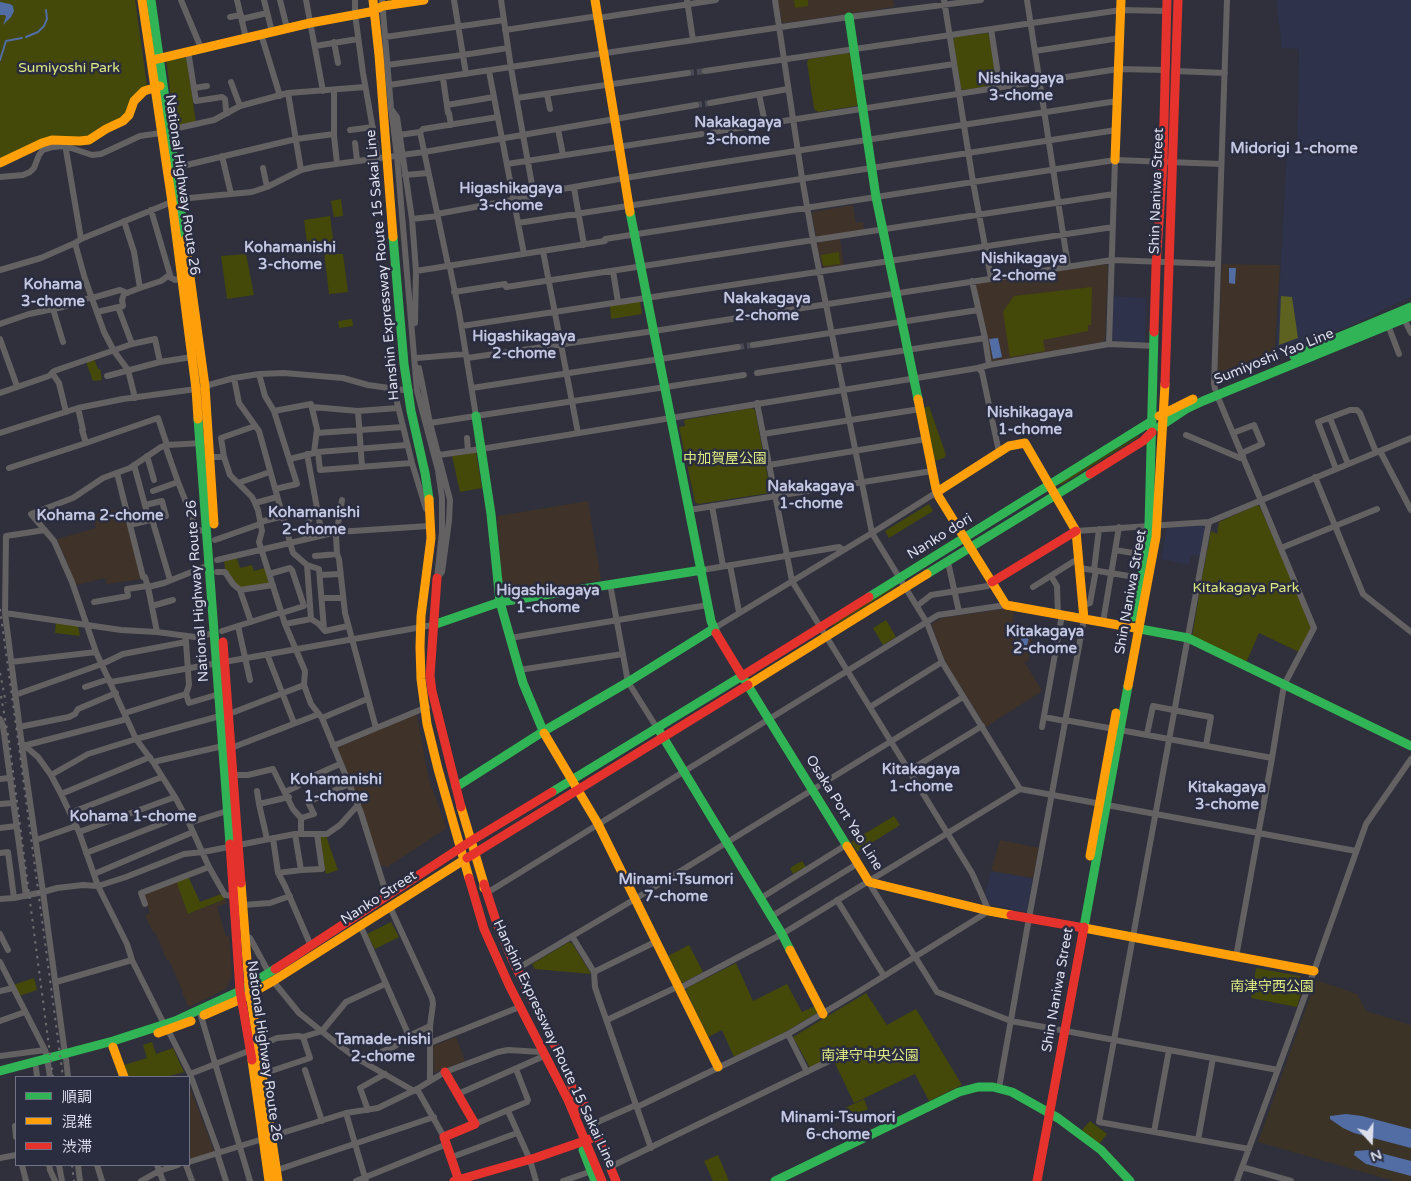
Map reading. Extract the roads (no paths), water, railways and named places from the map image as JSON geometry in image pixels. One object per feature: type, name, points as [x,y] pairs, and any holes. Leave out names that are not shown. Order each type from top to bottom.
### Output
[{"type":"main road","name":"National Highway Route 26","points":[[142,0],[150,60],[159,86]]},
{"type":"main road","name":"National Highway Route 26","points":[[151,0],[160,58],[159,86],[201,387],[206,442],[207,531],[213,562],[227,747],[227,811],[243,905],[254,1048],[267,1138],[277,1170],[278,1181]]},
{"type":"main road","name":"Hanshin Expressway Route 15 Sakai Line","points":[[373,0],[404,364],[411,411],[425,473],[430,506],[431,538],[421,616],[420,647],[421,679],[427,724],[476,906],[484,929],[509,985],[568,1100],[602,1181]]},
{"type":"main road","points":[[150,60],[310,22],[370,12],[382,2],[424,0]]},
{"type":"main road","name":"Osaka Port Yao Line","points":[[595,0],[634,234],[713,629],[869,882],[989,911],[1314,970]]},
{"type":"main road","name":"Shin Naniwa Street","points":[[1167,0],[1171,71]]},
{"type":"main road","name":"Shin Naniwa Street","points":[[1032,1181],[1047,1112],[1104,804],[1153,525],[1163,425],[1169,262],[1168,162],[1171,71],[1178,0]]},
{"type":"main road","name":"Hanshin Expressway Route 15 Sakai Line","points":[[382,2],[411,368],[434,484],[437,512],[438,538],[427,626],[428,690],[439,743],[490,926],[516,983],[559,1064],[581,1111],[609,1181]]},
{"type":"main road","points":[[1115,160],[1121,5]]},
{"type":"main road","points":[[849,17],[876,197],[937,492],[1006,605],[1188,638],[1411,746]]},
{"type":"main road","points":[[0,163],[52,140],[65,144],[89,140],[123,121],[129,115],[134,101],[139,95],[144,91],[159,86]]},
{"type":"main road","name":"National Highway Route 26","points":[[165,131],[174,168],[182,278],[192,357],[201,387]]},
{"type":"main road","name":"Shin Naniwa Street","points":[[1135,628],[1141,578],[1153,525],[1152,421],[1156,262],[1168,162]]},
{"type":"main road","name":"Sumiyoshi Yao Line","points":[[1152,421],[1163,413],[1388,325],[1405,315],[1411,307]]},
{"type":"main road","name":"Sumiyoshi Yao Line","points":[[1152,432],[1216,392],[1405,315]]},
{"type":"main road","points":[[405,391],[427,490],[429,523],[419,628]]},
{"type":"main road","points":[[476,416],[491,514],[500,602],[523,683],[544,731],[598,824],[636,898],[655,942],[718,1067]]},
{"type":"main road","name":"Nanko dori","points":[[742,676],[1152,421]]},
{"type":"main road","name":"Nanko dori","points":[[748,685],[1143,441],[1152,432]]},
{"type":"main road","name":"National Highway Route 26","points":[[206,442],[210,457],[215,540],[213,562],[218,572],[219,632]]},
{"type":"main road","points":[[937,492],[1009,446],[1025,443],[1076,531],[1084,619]]},
{"type":"main road","points":[[992,582],[1076,531]]},
{"type":"main road","points":[[433,625],[500,602],[702,570]]},
{"type":"main road","points":[[437,578],[430,676],[435,704],[456,787],[471,842],[487,887],[491,907],[518,974],[563,1062],[581,1111]]},
{"type":"main road","points":[[456,787],[544,731],[713,629]]},
{"type":"main road","name":"National Highway Route 26","points":[[221,663],[219,694],[224,715]]},
{"type":"main road","name":"Nanko Street","points":[[271,977],[311,946],[458,849],[742,676]]},
{"type":"main road","name":"Nanko Street","points":[[65,1056],[166,1027],[177,1027],[250,990],[361,926],[748,685]]},
{"type":"main road","points":[[423,708],[430,747],[446,810],[472,905],[482,934],[563,1098],[595,1181]]},
{"type":"main road","points":[[657,728],[772,916],[823,1014]]},
{"type":"main road","name":"National Highway Route 26","points":[[227,747],[233,775],[233,896],[240,995],[262,1074],[269,1181]]},
{"type":"main road","points":[[487,887],[484,897],[503,948],[558,1057],[564,1064],[593,1124],[616,1181]]},
{"type":"main road","name":"Nanko Street","points":[[0,1070],[47,1058],[113,1047],[166,1027],[186,1016],[240,995]]},
{"type":"main road","points":[[113,1047],[124,1076]]},
{"type":"main road","name":"Nanko Street","points":[[0,1077],[37,1073],[47,1058]]},
{"type":"main road","points":[[446,1072],[475,1124],[445,1140],[452,1157],[458,1181],[530,1160],[598,1136]]},
{"type":"main road","points":[[775,1181],[959,1092],[978,1087],[999,1088],[1012,1092],[1047,1112],[1101,1150],[1130,1181]]},
{"type":"main road","name":"Shin Naniwa Street","points":[[1038,1181],[1047,1112]]},
{"type":"street","points":[[182,0],[201,48]]},
{"type":"street","points":[[246,0],[238,1],[246,38]]},
{"type":"street","points":[[264,0],[272,32]]},
{"type":"street","points":[[280,0],[287,28]]},
{"type":"street","points":[[306,0],[323,91]]},
{"type":"street","points":[[354,0],[365,87],[381,158]]},
{"type":"street","points":[[454,0],[466,74]]},
{"type":"street","points":[[501,0],[511,68],[534,194]]},
{"type":"street","points":[[505,30],[687,2],[716,0]]},
{"type":"street","points":[[775,0],[807,208],[872,533],[917,606],[942,662],[1020,789]]},
{"type":"street","points":[[389,85],[944,2],[981,0]]},
{"type":"street","points":[[1027,0],[1068,266]]},
{"type":"street","points":[[1227,0],[1214,384],[1314,628],[1284,684],[1236,957]]},
{"type":"street","points":[[382,2],[391,108],[399,156],[420,391],[438,470],[442,498],[442,532],[437,578]]},
{"type":"street","points":[[687,2],[693,40]]},
{"type":"street","points":[[944,2],[963,125],[991,278]]},
{"type":"street","points":[[705,71],[1031,23],[1121,5],[1168,11]]},
{"type":"street","points":[[370,12],[381,158],[405,391]]},
{"type":"street","points":[[230,17],[267,13]]},
{"type":"street","points":[[385,37],[504,20]]},
{"type":"street","points":[[991,29],[1000,87]]},
{"type":"street","points":[[261,34],[280,96]]},
{"type":"street","points":[[1035,51],[1120,38]]},
{"type":"street","points":[[315,46],[358,39]]},
{"type":"street","points":[[334,42],[338,63]]},
{"type":"street","points":[[387,65],[508,48]]},
{"type":"street","points":[[188,51],[196,101],[222,97],[228,113]]},
{"type":"street","points":[[858,78],[954,64]]},
{"type":"street","points":[[713,132],[1118,69],[1225,73]]},
{"type":"street","points":[[490,71],[524,254]]},
{"type":"street","points":[[517,98],[688,73]]},
{"type":"street","points":[[443,78],[451,125]]},
{"type":"street","points":[[231,82],[240,106]]},
{"type":"street","points":[[194,88],[207,86]]},
{"type":"street","points":[[0,177],[30,172],[43,150],[65,144],[92,155],[101,154],[140,136],[214,120],[240,106],[288,93],[365,87]]},
{"type":"street","points":[[710,103],[788,89]]},
{"type":"street","points":[[334,90],[334,134],[337,163]]},
{"type":"street","points":[[288,93],[301,170]]},
{"type":"street","points":[[548,94],[550,110]]},
{"type":"street","points":[[759,94],[764,124]]},
{"type":"street","points":[[447,104],[494,97]]},
{"type":"street","points":[[412,219],[625,178],[1117,101]]},
{"type":"street","points":[[0,270],[41,258],[175,200],[252,192],[267,187],[301,170],[523,136],[696,105]]},
{"type":"street","points":[[391,108],[397,117],[399,156],[405,175],[412,219],[416,271],[415,327],[420,391],[450,500],[442,572],[437,578]]},
{"type":"street","points":[[399,135],[420,132],[422,129],[498,117]]},
{"type":"street","points":[[350,130],[373,127]]},
{"type":"street","points":[[558,130],[563,155]]},
{"type":"street","points":[[518,223],[1116,130]]},
{"type":"street","points":[[420,132],[462,326],[476,416]]},
{"type":"street","points":[[174,168],[296,139],[334,134]]},
{"type":"street","points":[[507,164],[702,134]]},
{"type":"street","points":[[355,143],[357,160]]},
{"type":"street","points":[[65,144],[85,279],[104,332],[114,351],[128,370],[135,398]]},
{"type":"street","points":[[222,156],[231,194]]},
{"type":"street","points":[[416,271],[584,245],[605,241],[604,239],[634,234],[1115,160],[1221,164]]},
{"type":"street","points":[[1108,344],[1115,160]]},
{"type":"street","points":[[263,168],[267,187]]},
{"type":"street","points":[[405,175],[428,173]]},
{"type":"street","points":[[574,188],[584,245]]},
{"type":"street","points":[[454,292],[505,284],[506,287],[641,267],[1114,194]]},
{"type":"street","points":[[151,210],[171,278]]},
{"type":"street","points":[[124,221],[134,252],[140,288]]},
{"type":"street","points":[[462,326],[1113,227]]},
{"type":"street","points":[[543,251],[578,433]]},
{"type":"street","points":[[418,358],[467,356],[654,331],[1112,260],[1218,264]]},
{"type":"street","points":[[613,271],[618,302]]},
{"type":"street","points":[[97,312],[123,306],[124,294],[161,281],[168,276],[174,280],[182,278]]},
{"type":"street","points":[[972,281],[989,365]]},
{"type":"street","points":[[0,324],[29,314],[120,290],[126,293]]},
{"type":"street","points":[[118,307],[132,344]]},
{"type":"street","points":[[53,309],[63,342]]},
{"type":"street","points":[[753,345],[978,310]]},
{"type":"street","points":[[1405,315],[1411,333]]},
{"type":"street","points":[[1388,325],[1399,354]]},
{"type":"street","points":[[757,373],[985,338]]},
{"type":"street","points":[[0,339],[17,386]]},
{"type":"street","points":[[0,393],[49,376],[54,371],[132,344],[155,339],[160,362]]},
{"type":"street","points":[[438,454],[468,451],[670,419],[757,403],[978,368],[1108,344],[1155,346]]},
{"type":"street","points":[[472,388],[738,347]]},
{"type":"street","points":[[107,376],[160,362],[192,357]]},
{"type":"street","points":[[978,368],[982,372],[999,452]]},
{"type":"street","points":[[52,373],[59,383],[66,412]]},
{"type":"street","points":[[0,433],[78,408],[201,387],[234,378],[259,374],[284,373],[343,378],[394,390],[420,391]]},
{"type":"street","points":[[259,374],[265,396],[274,411],[297,484],[275,489]]},
{"type":"street","points":[[430,422],[744,375]]},
{"type":"street","points":[[234,378],[239,403],[259,431],[292,553],[307,565],[319,569],[324,629]]},
{"type":"street","points":[[94,602],[128,596],[127,590],[147,587],[170,580],[213,562],[322,535],[429,523],[394,390]]},
{"type":"street","points":[[593,1124],[636,1106],[788,1034],[989,911],[972,873],[792,581],[757,403]]},
{"type":"street","points":[[274,411],[311,404],[313,407],[358,411],[398,408]]},
{"type":"street","points":[[313,407],[317,429],[313,453],[322,535]]},
{"type":"street","points":[[78,408],[86,443]]},
{"type":"street","points":[[763,434],[920,409]]},
{"type":"street","points":[[1336,469],[1318,422],[1352,409],[1359,412],[1411,510]]},
{"type":"street","points":[[358,411],[362,467]]},
{"type":"street","points":[[9,468],[158,418],[178,482],[197,530],[207,531]]},
{"type":"street","points":[[1330,418],[1348,464]]},
{"type":"street","points":[[1186,435],[1240,458],[1262,444],[1254,425],[1233,433]]},
{"type":"street","points":[[233,896],[225,895],[175,798],[152,760],[136,739],[96,652],[72,582],[54,541],[32,514],[73,498],[103,478],[134,465],[166,445],[206,442],[255,426]]},
{"type":"street","points":[[317,432],[403,427]]},
{"type":"street","points":[[221,438],[229,472],[252,497],[255,503],[262,530],[259,542],[261,550],[294,650],[305,674],[304,685],[311,704],[320,716],[358,805],[387,896]]},
{"type":"street","points":[[467,438],[468,451]]},
{"type":"street","points":[[1076,531],[1209,522],[1411,438]]},
{"type":"street","points":[[769,465],[926,439]]},
{"type":"street","points":[[290,459],[313,453],[407,445]]},
{"type":"street","points":[[313,453],[320,470],[412,464]]},
{"type":"street","points":[[147,456],[154,480]]},
{"type":"street","points":[[210,457],[224,457]]},
{"type":"street","points":[[134,465],[170,580]]},
{"type":"street","points":[[688,510],[932,471]]},
{"type":"street","points":[[238,483],[270,472]]},
{"type":"street","points":[[117,473],[143,577],[145,577],[157,632]]},
{"type":"street","points":[[1315,478],[1363,594],[1411,632]]},
{"type":"street","points":[[153,491],[178,482]]},
{"type":"street","points":[[713,629],[937,492]]},
{"type":"street","points":[[255,503],[277,497]]},
{"type":"street","points":[[342,500],[337,532],[337,554],[345,614],[376,728]]},
{"type":"street","points":[[130,524],[166,516],[162,501],[145,505]]},
{"type":"street","points":[[712,506],[739,612]]},
{"type":"street","points":[[1281,548],[1377,509]]},
{"type":"street","points":[[215,540],[260,523],[308,510],[310,518],[304,531],[306,539]]},
{"type":"street","points":[[1209,522],[1099,1122],[1249,1149]]},
{"type":"street","points":[[1103,622],[1119,527]]},
{"type":"street","points":[[1083,605],[1090,603],[1099,529]]},
{"type":"street","points":[[45,530],[6,536],[5,613],[68,1076]]},
{"type":"street","points":[[702,570],[839,547],[843,550]]},
{"type":"street","points":[[1115,550],[1146,555]]},
{"type":"street","points":[[314,556],[337,554]]},
{"type":"street","points":[[1033,587],[1079,558]]},
{"type":"street","points":[[948,562],[959,612]]},
{"type":"street","points":[[307,565],[311,619],[326,631],[348,626]]},
{"type":"street","points":[[15,695],[102,664],[123,654],[219,632],[304,606],[290,568],[269,574]]},
{"type":"street","points":[[1080,568],[1141,578]]},
{"type":"street","points":[[218,572],[224,572],[240,590],[251,622]]},
{"type":"street","points":[[320,575],[340,574]]},
{"type":"street","points":[[1042,727],[1060,615],[1057,586],[1051,576]]},
{"type":"street","points":[[917,606],[931,595],[988,586],[992,582]]},
{"type":"street","points":[[610,584],[628,682],[657,728]]},
{"type":"street","points":[[240,590],[273,585]]},
{"type":"street","points":[[322,598],[343,598]]},
{"type":"street","points":[[152,606],[173,600]]},
{"type":"street","points":[[564,1064],[549,1025],[520,967],[487,887],[598,824],[938,615],[1006,605]]},
{"type":"street","points":[[510,638],[708,606]]},
{"type":"street","points":[[5,613],[120,630],[157,632],[186,639]]},
{"type":"street","points":[[285,624],[311,619]]},
{"type":"street","points":[[999,1088],[1084,619]]},
{"type":"street","points":[[85,687],[110,680],[221,663],[433,625]]},
{"type":"street","points":[[238,626],[250,680]]},
{"type":"street","points":[[419,628],[419,672],[423,708]]},
{"type":"street","points":[[186,639],[189,685],[186,694],[188,703],[219,694]]},
{"type":"street","points":[[11,662],[96,652]]},
{"type":"street","points":[[267,654],[294,723]]},
{"type":"street","points":[[519,670],[623,654]]},
{"type":"street","points":[[870,707],[942,662]]},
{"type":"street","points":[[51,775],[88,754],[224,715],[304,685]]},
{"type":"street","points":[[19,727],[69,717],[75,714],[78,709],[116,693]]},
{"type":"street","points":[[23,746],[126,716],[186,694]]},
{"type":"street","points":[[520,967],[963,697]]},
{"type":"street","points":[[61,794],[152,760],[227,747],[367,698]]},
{"type":"street","points":[[333,746],[435,704]]},
{"type":"street","points":[[1147,734],[1152,706],[1175,710],[1211,717],[1206,745]]},
{"type":"street","points":[[1192,722],[1194,714]]},
{"type":"street","points":[[1044,716],[1272,758]]},
{"type":"street","points":[[0,719],[3,758],[10,778],[26,896]]},
{"type":"street","points":[[910,770],[982,726]]},
{"type":"street","points":[[23,746],[38,757],[51,775],[78,829],[98,886],[127,944],[132,960],[190,1074],[226,1181]]},
{"type":"street","points":[[1237,1181],[1368,819],[1411,759]]},
{"type":"street","points":[[260,804],[287,794],[298,786],[296,783],[340,764]]},
{"type":"street","points":[[233,775],[248,775],[274,769],[293,809],[301,818]]},
{"type":"street","points":[[70,813],[162,777]]},
{"type":"street","points":[[0,779],[10,778]]},
{"type":"street","points":[[301,818],[314,814],[308,802],[349,784]]},
{"type":"street","points":[[607,1020],[679,987],[782,934],[1020,789],[1356,852]]},
{"type":"street","points":[[257,791],[278,873],[311,946]]},
{"type":"street","points":[[36,840],[78,829],[175,798]]},
{"type":"street","points":[[0,804],[13,803]]},
{"type":"street","points":[[0,899],[26,896],[57,888],[83,885],[98,886],[184,854],[298,834],[327,834],[334,830],[358,805]]},
{"type":"street","points":[[188,823],[227,811]]},
{"type":"street","points":[[86,853],[184,815]]},
{"type":"street","points":[[301,818],[298,834],[301,870]]},
{"type":"street","points":[[0,828],[16,826]]},
{"type":"street","points":[[94,874],[193,832]]},
{"type":"street","points":[[278,873],[322,869],[316,834]]},
{"type":"street","points":[[761,898],[846,846]]},
{"type":"street","points":[[0,853],[8,852],[14,898]]},
{"type":"street","points":[[772,916],[857,864]]},
{"type":"street","points":[[145,904],[141,892],[209,867]]},
{"type":"street","points":[[869,882],[937,992],[1011,1021],[1278,1070]]},
{"type":"street","points":[[243,905],[270,902],[290,896]]},
{"type":"street","points":[[837,900],[884,976]]},
{"type":"street","points":[[390,907],[432,998],[430,1080]]},
{"type":"street","points":[[361,926],[409,1036]]},
{"type":"street","points":[[0,934],[10,950],[0,953]]},
{"type":"street","points":[[245,935],[250,938],[271,977],[300,1013],[361,1061],[416,1090],[434,1118],[445,1140],[366,1179],[356,1181]]},
{"type":"street","points":[[572,936],[594,972],[595,987],[651,1148]]},
{"type":"street","points":[[594,972],[655,942]]},
{"type":"street","points":[[56,982],[132,960]]},
{"type":"street","points":[[0,962],[47,1058],[50,1076]]},
{"type":"street","points":[[190,1074],[277,1038],[303,1037],[322,1031],[346,1002],[385,984]]},
{"type":"street","points":[[0,991],[13,988]]},
{"type":"street","points":[[430,1043],[517,1008]]},
{"type":"street","points":[[0,1021],[25,1012]]},
{"type":"street","points":[[200,1016],[250,1181]]},
{"type":"street","points":[[361,1061],[395,1046],[409,1036],[430,1026]]},
{"type":"street","points":[[788,1034],[807,1072]]},
{"type":"street","points":[[262,1074],[310,1058],[303,1037]]},
{"type":"street","points":[[190,1162],[346,1113],[378,1108],[416,1090],[446,1072],[498,1052],[508,1050],[542,1054]]},
{"type":"street","points":[[1154,1132],[1169,1050]]},
{"type":"street","points":[[458,1094],[516,1069],[542,1054]]},
{"type":"street","points":[[0,1056],[47,1058]]},
{"type":"street","points":[[1198,1140],[1213,1058]]},
{"type":"street","points":[[610,1167],[829,1061]]},
{"type":"street","points":[[475,1124],[527,1102],[528,1100],[516,1069]]},
{"type":"street","points":[[305,1070],[322,1121]]},
{"type":"street","points":[[368,1110],[360,1088],[385,1074]]},
{"type":"street","points":[[508,1111],[530,1160],[536,1181]]},
{"type":"street","points":[[346,1113],[366,1179]]},
{"type":"street","points":[[277,1170],[434,1118]]},
{"type":"street","points":[[452,1157],[518,1133]]},
{"type":"street","points":[[0,1158],[15,1155]]},
{"type":"street","points":[[22,1166],[26,1181]]},
{"type":"street","points":[[49,1166],[55,1181]]},
{"type":"street","points":[[59,1166],[62,1181]]},
{"type":"street","points":[[78,1166],[80,1181]]},
{"type":"street","points":[[97,1166],[102,1181]]},
{"type":"street","points":[[142,1181],[158,1168],[171,1166]]},
{"type":"street","points":[[186,1166],[192,1181]]},
{"type":"street","points":[[1242,1167],[1273,1179],[1291,1181]]},
{"type":"street","points":[[158,1168],[163,1181]]},
{"type":"street","points":[[562,1181],[592,1171]]},
{"type":"water","points":[[0,2],[10,4],[13,6],[14,11],[3,25],[6,17],[5,15],[0,15]]},
{"type":"water","points":[[1229,268],[1236,268],[1235,284],[1229,283]]},
{"type":"water","points":[[998,338],[1002,357],[993,359],[989,339]]},
{"type":"water","points":[[1024,626],[1031,628],[1027,646],[1020,644]]},
{"type":"water","points":[[1346,1114],[1362,1116],[1411,1129],[1411,1148],[1354,1133],[1330,1119],[1330,1116]]},
{"type":"water","points":[[1369,1150],[1411,1161],[1411,1176],[1366,1164],[1354,1155],[1355,1151]]},
{"type":"waterway","points":[[26,37],[38,32],[44,26],[47,19],[46,10]]},
{"type":"waterway","points":[[0,60],[6,41],[22,38]]},
{"type":"tunnel","points":[[688,73],[705,71]]},
{"type":"tunnel","points":[[696,105],[710,103]]},
{"type":"tunnel","points":[[738,347],[753,345]]},
{"type":"railway","points":[[0,609],[63,1076]]},
{"type":"railway","points":[[0,673],[6,703]]},
{"type":"railway","points":[[1,696],[9,741],[53,1076]]},
{"type":"railway","points":[[72,1166],[74,1181]]},
{"type":"district","name":"Nishikagaya 3-chome","points":[[1021,88]]},
{"type":"district","name":"Nakakagaya 3-chome","points":[[738,132]]},
{"type":"district","name":"Midorigi 1-chome","points":[[1294,149]]},
{"type":"district","name":"Higashikagaya 3-chome","points":[[511,198]]},
{"type":"district","name":"Kohamanishi 3-chome","points":[[290,256]]},
{"type":"district","name":"Nishikagaya 2-chome","points":[[1024,268]]},
{"type":"district","name":"Kohama 3-chome","points":[[53,294]]},
{"type":"district","name":"Nakakagaya 2-chome","points":[[767,308]]},
{"type":"district","name":"Higashikagaya 2-chome","points":[[524,346]]},
{"type":"district","name":"Nishikagaya 1-chome","points":[[1030,422]]},
{"type":"district","name":"Nakakagaya 1-chome","points":[[811,496]]},
{"type":"district","name":"Kohama 2-chome","points":[[100,516]]},
{"type":"district","name":"Kohamanishi 2-chome","points":[[314,522]]},
{"type":"district","name":"Higashikagaya 1-chome","points":[[548,600]]},
{"type":"district","name":"Kitakagaya 2-chome","points":[[1045,640]]},
{"type":"district","name":"Kitakagaya 1-chome","points":[[921,778]]},
{"type":"district","name":"Kohamanishi 1-chome","points":[[336,788]]},
{"type":"district","name":"Kitakagaya 3-chome","points":[[1227,796]]},
{"type":"district","name":"Kohama 1-chome","points":[[133,817]]},
{"type":"district","name":"Minami-Tsumori 7-chome","points":[[676,888]]},
{"type":"district","name":"Tamade-nishi 2-chome","points":[[383,1048]]},
{"type":"district","name":"Minami-Tsumori 6-chome","points":[[838,1126]]},
{"type":"park label","name":"Sumiyoshi Park","points":[[69,68]]},
{"type":"park label","name":"中加賀屋公園","points":[[725,459]]},
{"type":"park label","name":"Kitakagaya Park","points":[[1246,588]]},
{"type":"park label","name":"南津守西公園","points":[[1272,987]]},
{"type":"park label","name":"南津守中央公園","points":[[870,1056]]}]
